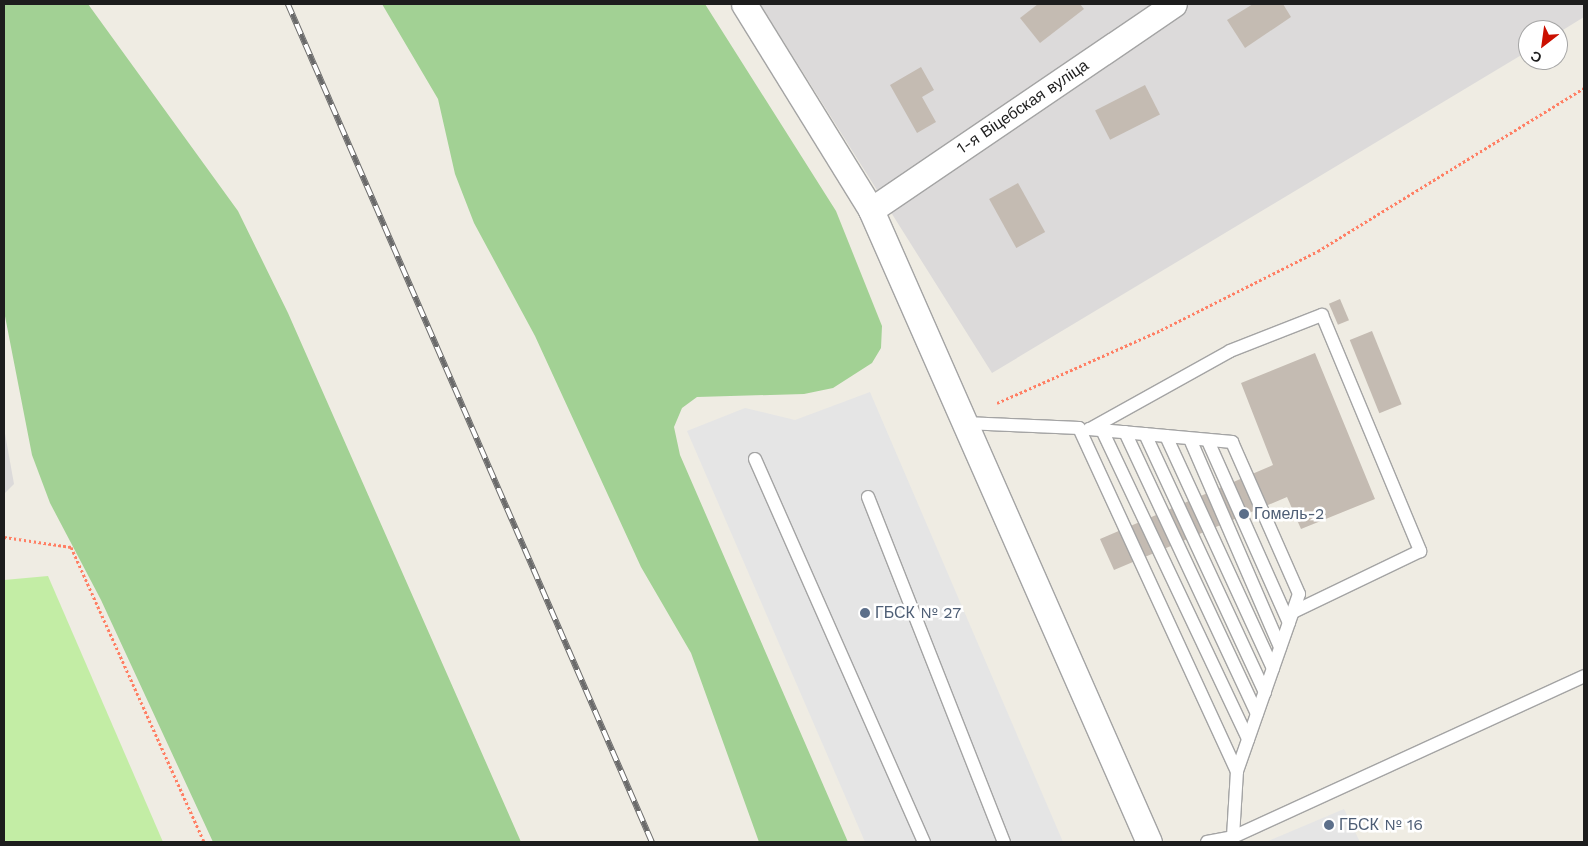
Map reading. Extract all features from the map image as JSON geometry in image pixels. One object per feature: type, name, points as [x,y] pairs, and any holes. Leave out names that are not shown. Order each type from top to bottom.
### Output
[{"type":"street","points":[[744,4],[871,210],[1149,842]]},
{"type":"street","name":"1-я Віцебская вуліца","points":[[871,210],[1174,4]]},
{"type":"lane","points":[[1090,429],[1230,351],[1322,315],[1420,551],[1291,618]]},
{"type":"lane","points":[[964,421],[1090,429],[1232,442],[1299,594],[1237,771],[1233,837]]},
{"type":"lane","points":[[1090,429],[1248,739]]},
{"type":"lane","points":[[1090,429],[1237,771]]},
{"type":"lane","points":[[1125,432],[1257,714]]},
{"type":"lane","points":[[1145,434],[1265,692]]},
{"type":"lane","points":[[1166,436],[1273,669]]},
{"type":"lane","points":[[1190,439],[1280,647]]},
{"type":"lane","points":[[1208,441],[1291,618]]},
{"type":"lane","points":[[755,459],[924,842]]},
{"type":"lane","points":[[868,497],[1004,842]]},
{"type":"lane","points":[[1207,842],[1233,837],[1584,676]]},
{"type":"path","points":[[964,421],[1161,330],[1318,251],[1584,88]]},
{"type":"path","points":[[4,537],[71,547],[204,842]]},
{"type":"shaded area","points":[[760,4],[1584,4],[1584,17],[1568,27],[1568,20],[1518,20],[1518,57],[992,373]]},
{"type":"shaded area","name":"ГБСК № 27","points":[[870,392],[1063,842],[865,842],[687,431],[745,408],[795,420]]},
{"type":"shaded area","points":[[4,428],[14,484],[4,494]]},
{"type":"shaded area","name":"ГБСК № 16","points":[[1344,809],[1360,842],[1266,842]]},
{"type":"green space","points":[[4,4],[88,4],[238,211],[288,313],[521,842],[213,842],[101,600],[50,503],[32,455],[4,311]]},
{"type":"green space","points":[[382,4],[705,4],[836,211],[882,326],[881,348],[872,363],[833,388],[804,394],[697,397],[682,408],[674,427],[680,455],[848,842],[759,842],[691,653],[641,567],[535,336],[474,223],[455,174],[438,99]]},
{"type":"green space","points":[[48,576],[163,842],[4,842],[4,580]]},
{"type":"building","points":[[1038,4],[1080,4],[1084,9],[1040,43],[1020,18]]},
{"type":"building","points":[[1253,4],[1283,4],[1291,17],[1245,48],[1227,20]]},
{"type":"building","points":[[921,67],[934,90],[922,97],[936,122],[917,133],[890,85]]},
{"type":"building","points":[[1145,85],[1160,114],[1110,140],[1095,110]]},
{"type":"building","points":[[1018,183],[1045,232],[1016,248],[989,199]]},
{"type":"building","points":[[1340,299],[1349,320],[1338,325],[1329,304]]},
{"type":"building","points":[[1372,331],[1402,404],[1379,413],[1350,340]]},
{"type":"building","points":[[1315,353],[1375,499],[1301,529],[1287,497],[1114,570],[1100,539],[1273,465],[1241,383]]},
{"type":"railway","points":[[288,4],[652,842]]},
{"type":"place","name":"Гомель-2","points":[[1244,514]]},
{"type":"place","name":"ГБСК № 27","points":[[865,613]]},
{"type":"place","name":"ГБСК № 16","points":[[1329,825]]}]
